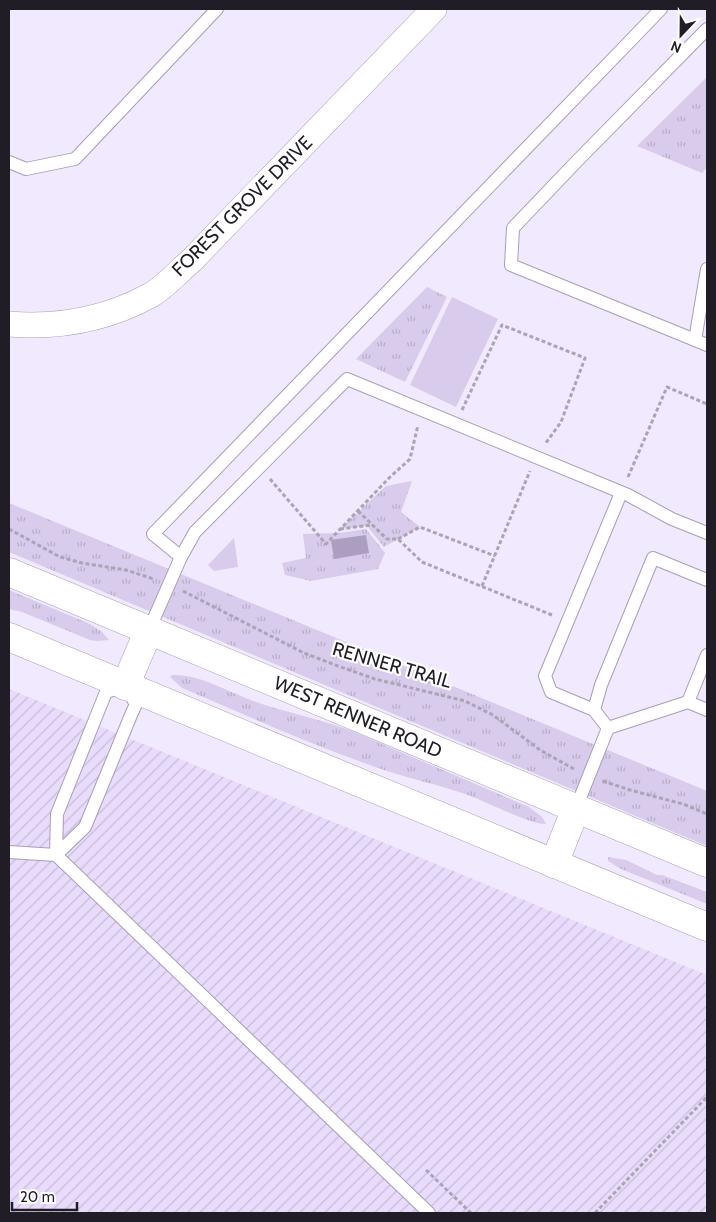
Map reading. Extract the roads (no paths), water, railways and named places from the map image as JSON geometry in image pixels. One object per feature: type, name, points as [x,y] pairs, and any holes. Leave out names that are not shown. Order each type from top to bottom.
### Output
[{"type":"main road","name":"WEST RENNER ROAD","points":[[9,572],[707,864]]},
{"type":"main road","points":[[125,686],[149,630]]},
{"type":"main road","points":[[9,637],[707,927]]},
{"type":"main road","points":[[554,864],[576,808]]},
{"type":"street","name":"FOREST GROVE DRIVE","points":[[9,324],[60,325],[108,314],[152,294],[192,260],[434,9]]},
{"type":"lane","points":[[9,162],[26,169],[75,158],[217,9]]},
{"type":"lane","points":[[181,557],[153,534],[661,9]]},
{"type":"lane","points":[[707,29],[513,228],[511,265],[707,345]]},
{"type":"lane","points":[[695,340],[707,268]]},
{"type":"lane","points":[[149,630],[194,532],[347,379],[621,493],[672,519],[707,533]]},
{"type":"lane","points":[[608,728],[594,710],[551,692],[545,676],[621,493]]},
{"type":"lane","points":[[594,710],[600,685],[653,558],[707,580]]},
{"type":"lane","points":[[688,702],[707,655]]},
{"type":"lane","points":[[125,686],[136,704],[85,827],[56,855],[57,814],[106,692],[125,686]]},
{"type":"lane","points":[[576,808],[608,728],[688,702],[707,710]]},
{"type":"lane","points":[[9,852],[56,855],[429,1213]]}]
